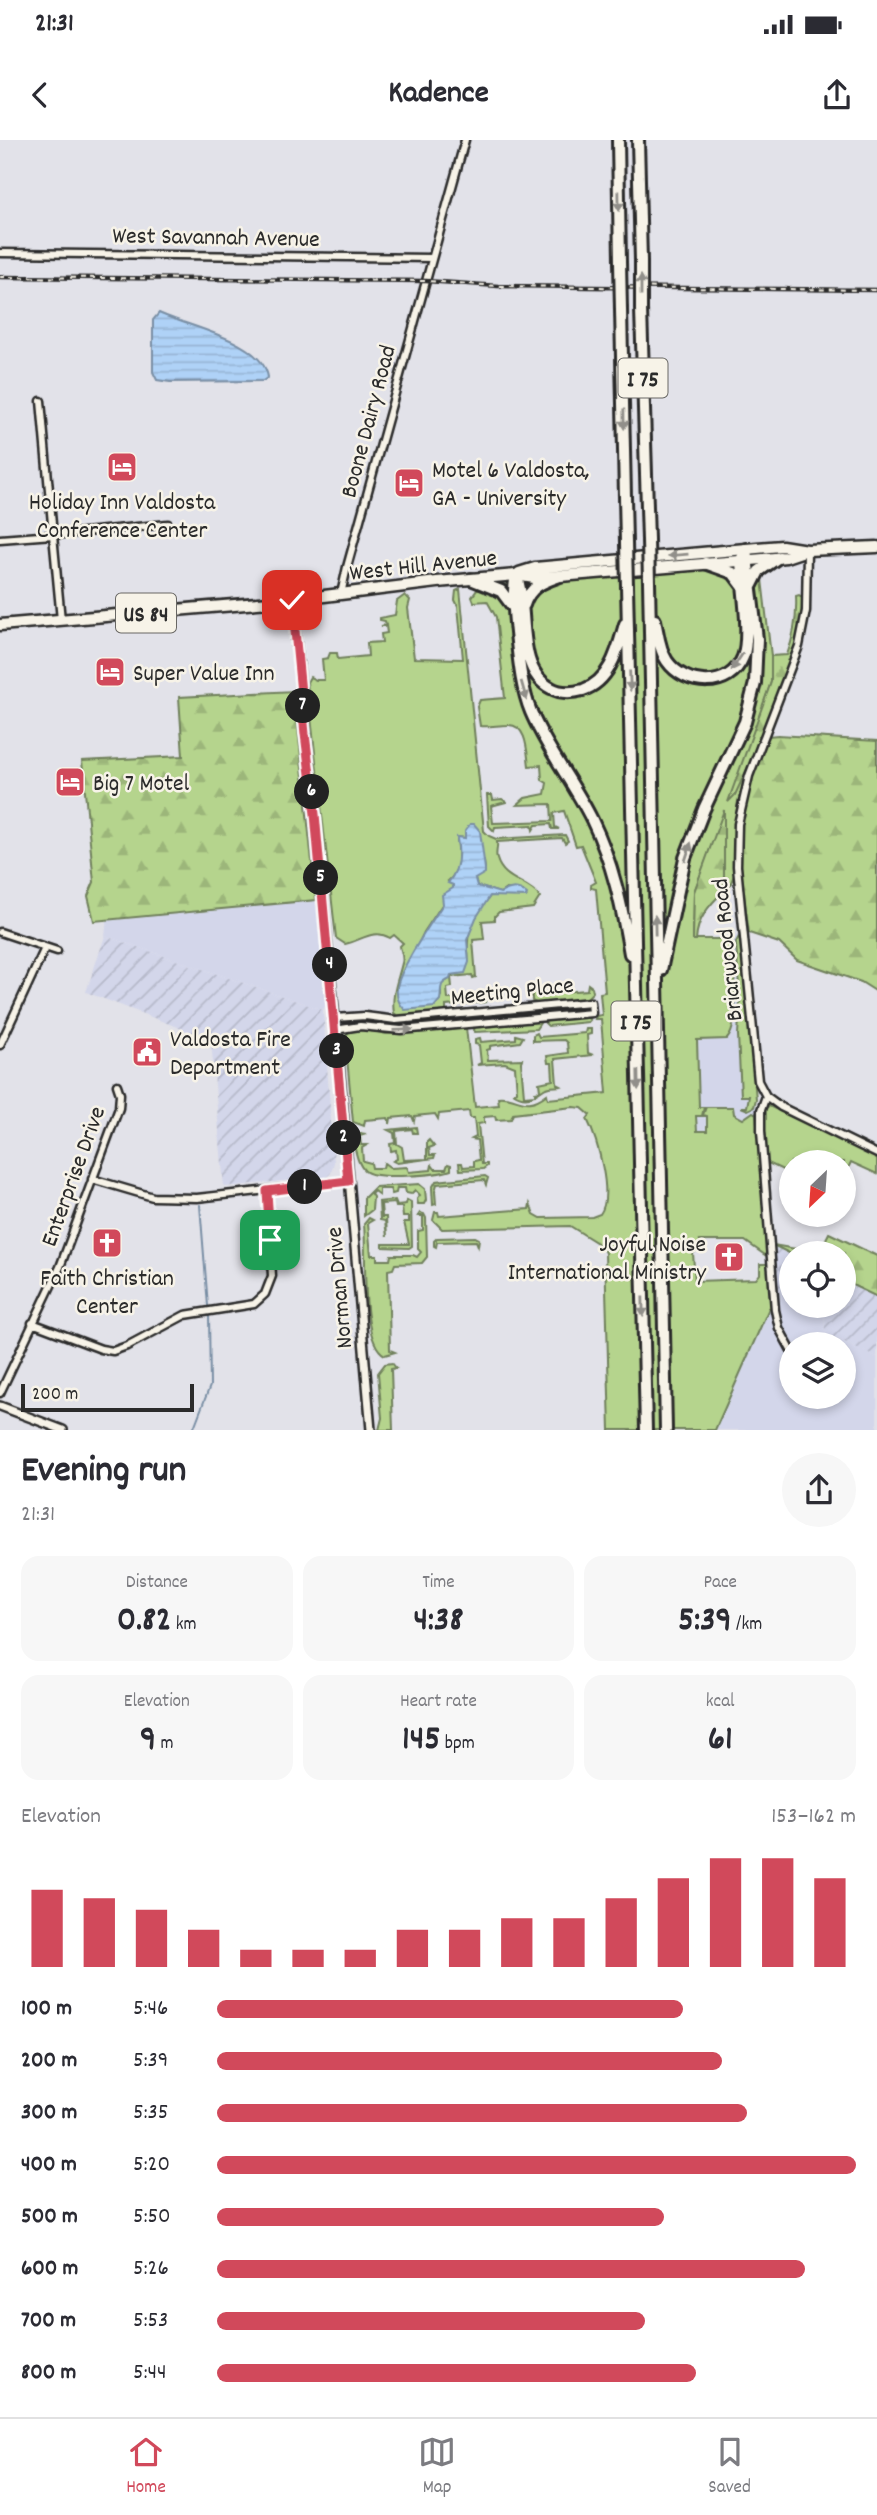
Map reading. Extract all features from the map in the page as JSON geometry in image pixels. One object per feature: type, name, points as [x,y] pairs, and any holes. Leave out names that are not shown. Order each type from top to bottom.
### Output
[{"type":"highway","name":"I 75","points":[[618,140],[646,1430]]},
{"type":"highway","name":"I 75","points":[[638,140],[666,1430]]},
{"type":"highway","name":"West Hill Avenue","points":[[0,625],[292,600],[516,575],[534,578],[705,563],[782,547],[807,550],[877,547]]},
{"type":"highway","name":"West Hill Avenue","points":[[516,575],[535,568],[745,556],[779,557],[807,550]]},
{"type":"highway","points":[[657,994],[668,927],[685,858],[752,699],[757,661],[745,556]]},
{"type":"highway","points":[[649,582],[660,645],[667,661],[686,678],[705,682],[717,680],[738,666],[744,655],[747,586],[758,571],[779,557]]},
{"type":"highway","points":[[705,563],[733,573],[747,586]]},
{"type":"highway","points":[[516,575],[520,675],[530,710],[592,820],[613,871],[624,917],[636,1005]]},
{"type":"highway","points":[[518,607],[536,586],[560,576]]},
{"type":"highway","points":[[471,579],[501,591],[518,607],[532,670],[545,685],[567,692],[589,688],[602,678],[617,650],[628,612]]},
{"type":"street","name":"Boone Dairy Road","points":[[341,594],[465,140]]},
{"type":"street","name":"West Savannah Avenue","points":[[0,253],[432,258]]},
{"type":"street","points":[[41,401],[61,620]]},
{"type":"street","points":[[0,539],[168,524]]},
{"type":"street","name":"Briarwood Road","points":[[781,1332],[775,1310],[761,1131],[761,1110],[766,1096],[758,1080],[737,866],[737,837],[749,776],[799,646],[806,611],[807,550]]},
{"type":"street","name":"Norman Drive","points":[[292,600],[335,1018],[371,1430]]},
{"type":"street","points":[[0,932],[57,951]]},
{"type":"street","points":[[0,1045],[45,948]]},
{"type":"street","name":"Meeting Place","points":[[335,1018],[365,1016],[396,1020],[591,1002],[592,1013],[401,1030],[360,1026],[335,1030]]},
{"type":"street","name":"Enterprise Drive","points":[[0,1393],[60,1267],[119,1108],[120,1094],[117,1085]]},
{"type":"street","points":[[766,1096],[781,1107],[877,1154]]},
{"type":"street","points":[[92,1179],[153,1196],[197,1198],[348,1181]]},
{"type":"street","points":[[32,1324],[113,1351],[185,1315],[254,1304],[265,1294],[272,1276],[267,1191]]},
{"type":"street","points":[[0,1406],[63,1430]]},
{"type":"shaded area","points":[[316,900],[325,1006],[323,1010],[105,936],[107,920]]},
{"type":"shaded area","points":[[741,933],[758,1128],[690,1138],[693,940],[731,939]]},
{"type":"shaded area","points":[[105,936],[323,1010],[334,1162],[327,1177],[224,1187],[211,1040],[86,992]]},
{"type":"shaded area","points":[[773,1245],[779,1248],[777,1290]]},
{"type":"shaded area","points":[[856,1287],[877,1297],[877,1357],[856,1347],[856,1332],[825,1332],[824,1318],[856,1318]]},
{"type":"shaded area","points":[[769,1307],[779,1311],[779,1318],[824,1318],[825,1332],[779,1332],[779,1409],[856,1409],[856,1347],[877,1357],[877,1430],[715,1430]]},
{"type":"green space","points":[[760,562],[771,656],[771,682],[755,730],[751,759],[753,756],[738,801],[734,828],[735,873],[724,891],[724,813],[694,892],[693,939],[731,939],[735,991],[734,1020],[727,1039],[697,1040],[699,1107],[704,1107],[702,1116],[696,1116],[697,1131],[707,1131],[707,1116],[703,1115],[706,1107],[733,1107],[734,1114],[743,1119],[753,1112],[756,1114],[768,1253],[765,1255],[745,1241],[700,1241],[702,1247],[693,1253],[695,1281],[756,1279],[760,1274],[760,1264],[768,1264],[772,1308],[769,1308],[715,1430],[610,1430],[605,1253],[602,1246],[570,1226],[442,1229],[433,1220],[435,1212],[438,1212],[439,1216],[529,1209],[530,1204],[534,1214],[541,1218],[592,1217],[600,1214],[604,1205],[605,1181],[587,1119],[590,1115],[582,1108],[573,1107],[513,1114],[511,1119],[496,1120],[495,1116],[484,1117],[484,1123],[478,1124],[482,1164],[487,1166],[483,1169],[460,1170],[459,1163],[462,1163],[463,1167],[474,1166],[474,1161],[479,1160],[477,1140],[472,1139],[476,1137],[474,1118],[470,1118],[469,1111],[439,1114],[438,1119],[435,1114],[415,1116],[414,1121],[412,1116],[391,1118],[390,1124],[388,1118],[365,1120],[364,1126],[353,1122],[345,1036],[350,1031],[369,1030],[386,1034],[466,1028],[475,1107],[499,1105],[498,1097],[533,1102],[547,1094],[548,1099],[607,1093],[601,1019],[595,1019],[596,1016],[602,1015],[600,993],[605,992],[596,889],[591,888],[596,882],[581,845],[576,846],[564,811],[554,813],[555,827],[559,829],[552,829],[551,824],[536,825],[533,830],[532,825],[495,827],[494,831],[489,826],[487,795],[492,795],[493,800],[502,799],[506,802],[491,806],[493,823],[552,821],[551,804],[517,805],[525,798],[545,794],[547,783],[542,780],[541,765],[529,766],[525,740],[519,729],[508,725],[480,726],[477,707],[480,700],[505,698],[496,617],[487,601],[474,602],[472,597],[477,590],[497,585]]},
{"type":"green space","points":[[460,589],[484,831],[496,839],[565,835],[568,841],[565,843],[562,838],[497,842],[496,857],[500,866],[540,897],[533,908],[499,912],[495,920],[482,921],[484,939],[473,940],[476,977],[451,977],[452,987],[447,988],[448,999],[474,999],[474,995],[485,994],[486,1002],[446,1006],[446,1012],[398,1016],[394,1013],[393,1000],[403,961],[400,946],[403,943],[394,935],[390,938],[378,934],[345,944],[336,938],[307,682],[310,677],[324,680],[322,659],[328,658],[330,653],[337,653],[338,659],[368,656],[367,643],[382,642],[381,634],[387,633],[386,626],[381,626],[386,625],[385,621],[380,618],[395,615],[397,601],[405,595],[410,600],[408,608],[414,658],[463,659],[456,591]],"holes":[[[467,836],[484,861],[485,869],[475,879],[477,886],[500,893],[506,889],[523,891],[526,896],[490,896],[470,930],[467,965],[441,984],[441,995],[410,961],[424,932],[453,888],[448,881],[457,867],[458,837]]]},
{"type":"green space","points":[[796,596],[803,598],[799,637],[753,756],[735,795],[728,802],[771,682],[771,656],[787,655],[792,641]]},
{"type":"green space","points":[[294,691],[316,900],[94,921],[88,896],[94,882],[82,761],[183,756],[179,697]]},
{"type":"green space","points":[[768,736],[877,741],[877,992],[861,982],[797,960],[779,943],[749,933],[740,852],[744,803],[751,777]]},
{"type":"green space","points":[[724,810],[724,891],[705,913],[696,940],[693,940],[694,892]]},
{"type":"green space","points":[[741,933],[756,1099],[754,1107],[748,1110],[741,1107],[747,1107],[749,1096],[741,1096],[738,1035],[740,1002],[736,942]]},
{"type":"green space","points":[[588,984],[593,992],[586,999],[538,1004],[532,1001],[534,989],[536,994],[587,990]]},
{"type":"green space","points":[[584,1007],[584,1011],[540,1015],[537,1012]]},
{"type":"green space","points":[[507,1015],[498,1018],[397,1025],[398,1023]]},
{"type":"green space","points":[[587,1017],[590,1020],[588,1022],[548,1026],[545,1023],[547,1020]]},
{"type":"green space","points":[[537,1021],[540,1023],[536,1029],[474,1030],[475,1027]]},
{"type":"green space","points":[[586,1029],[591,1029],[591,1034],[587,1035],[588,1053],[593,1055],[555,1059],[557,1084],[561,1086],[546,1088],[535,1095],[535,1092],[540,1091],[539,1083],[553,1080],[552,1063],[548,1063],[547,1056],[568,1053],[564,1040],[533,1041],[533,1035],[537,1033],[539,1037],[585,1033]]},
{"type":"green space","points":[[516,1035],[523,1037],[520,1042],[490,1046],[487,1050],[488,1060],[522,1059],[524,1096],[534,1095],[526,1098],[513,1093],[517,1091],[515,1067],[505,1063],[477,1065],[481,1063],[479,1045],[475,1044],[475,1039],[480,1038],[481,1042],[516,1039]]},
{"type":"green space","points":[[769,1106],[877,1157],[877,1174],[856,1164],[856,1150],[779,1150],[779,1168],[766,1162],[764,1109]]},
{"type":"green space","points":[[416,1127],[417,1133],[413,1133],[412,1129],[396,1131],[397,1144],[402,1147],[404,1160],[426,1159],[397,1163],[393,1161],[397,1159],[396,1150],[391,1151],[390,1144],[395,1143],[394,1133],[388,1130]]},
{"type":"green space","points":[[359,1133],[366,1134],[360,1136],[361,1145],[367,1145],[362,1148],[363,1161],[371,1163],[372,1168],[383,1168],[384,1163],[391,1168],[407,1167],[409,1172],[431,1170],[432,1165],[435,1169],[446,1169],[448,1164],[451,1165],[451,1170],[407,1176],[371,1174],[362,1168],[357,1157],[353,1141]]},
{"type":"green space","points":[[429,1140],[434,1146],[429,1148],[430,1155],[435,1155],[434,1158],[427,1159]]},
{"type":"green space","points":[[485,1176],[488,1178],[486,1185],[484,1180],[437,1184],[436,1204],[433,1205],[432,1188],[436,1181]]},
{"type":"green space","points":[[419,1184],[425,1189],[424,1204],[418,1204],[420,1195],[415,1190],[411,1194],[406,1193],[405,1188],[397,1188],[396,1193],[392,1194],[390,1189],[379,1189],[379,1195],[374,1191],[371,1194],[372,1210],[364,1216],[364,1198],[375,1187]]},
{"type":"green space","points":[[395,1200],[397,1205],[406,1204],[407,1200],[411,1202],[412,1246],[409,1248],[383,1247],[383,1244],[409,1244],[404,1222],[409,1222],[409,1217],[403,1217],[402,1207],[396,1207],[395,1203],[381,1204],[382,1217],[386,1217],[387,1237],[385,1221],[380,1220],[379,1202]]},
{"type":"green space","points":[[420,1213],[426,1218],[427,1257],[422,1263],[395,1264],[393,1269],[388,1270],[390,1350],[395,1352],[385,1355],[377,1347],[371,1333],[368,1315],[364,1224],[369,1218],[373,1220],[368,1223],[371,1255],[377,1255],[377,1260],[390,1260],[391,1255],[417,1257],[421,1252],[418,1249],[418,1231],[423,1230],[423,1216],[418,1216]]},
{"type":"green space","points":[[829,1233],[846,1241],[825,1241]]},
{"type":"green space","points":[[437,1238],[479,1239],[478,1246],[476,1241],[437,1242],[436,1247],[434,1246]]},
{"type":"green space","points":[[856,1246],[877,1256],[877,1297],[856,1287]]},
{"type":"green space","points":[[392,1363],[396,1368],[391,1369],[393,1430],[379,1430],[382,1418],[378,1373],[385,1364]]},
{"type":"water","points":[[159,313],[239,344],[263,364],[268,377],[263,381],[157,380],[153,372],[153,320]]},
{"type":"water","points":[[470,824],[474,824],[480,831],[485,869],[485,873],[475,879],[477,886],[500,893],[517,888],[527,894],[526,897],[490,896],[476,918],[467,940],[469,962],[465,973],[451,975],[441,987],[440,1000],[434,1007],[405,1010],[398,998],[399,981],[416,946],[443,904],[442,895],[453,888],[453,885],[448,883],[458,862],[457,837],[465,838],[465,831]]},
{"type":"waterway","points":[[200,1205],[208,1306]]},
{"type":"waterway","points":[[193,1430],[210,1386],[209,1315]]},
{"type":"railway","points":[[0,277],[426,281],[498,286],[877,290]]},
{"type":"place","name":"Holiday Inn Valdosta Conference Center","points":[[122,467]]},
{"type":"place","name":"Motel 6 Valdosta, GA - University","points":[[409,483]]},
{"type":"place","name":"Super Value Inn","points":[[110,672]]},
{"type":"place","name":"Big 7 Motel","points":[[70,782]]},
{"type":"place","name":"Valdosta Fire Department","points":[[147,1052]]},
{"type":"place","name":"Faith Christian Center","points":[[107,1243]]},
{"type":"place","name":"Joyful Noise International Ministry","points":[[729,1257]]},
{"type":"route","points":[[270,1240],[267,1191],[348,1181],[335,1018],[292,600]]}]
